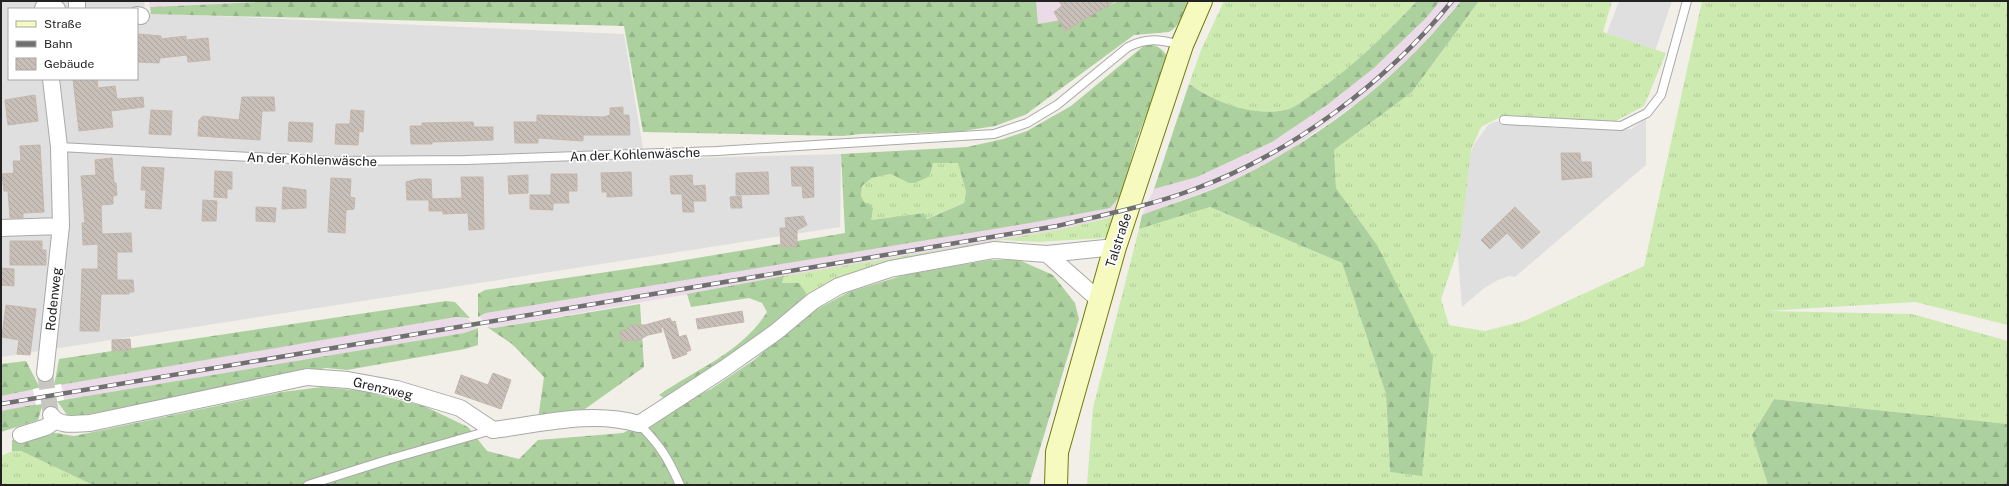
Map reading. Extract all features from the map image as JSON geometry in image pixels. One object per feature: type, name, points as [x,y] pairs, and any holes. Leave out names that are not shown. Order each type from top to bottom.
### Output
[{"type":"street","name":"Talstraße","points":[[1056,485],[1057,452],[1099,300],[1182,45],[1201,1]]},
{"type":"street","name":"Rodenweg","points":[[45,373],[61,226],[59,147],[51,80]]},
{"type":"street","points":[[1,228],[61,226]]},
{"type":"street","points":[[493,430],[591,417],[620,419],[639,424],[725,368],[776,332],[813,301],[839,286],[890,269],[994,250],[1047,254],[1115,247]]},
{"type":"street","points":[[1047,254],[1099,300]]},
{"type":"street","name":"Grenzweg","points":[[21,435],[46,427],[53,418],[63,424],[90,423],[307,376],[348,380],[397,389],[460,408],[493,430]]},
{"type":"lane","points":[[1504,120],[1621,126],[1647,113],[1661,95],[1686,1]]},
{"type":"lane","name":"An der Kohlenwäsche","points":[[59,147],[331,161],[466,160],[717,151],[994,134],[1026,123],[1057,105],[1128,47],[1141,41],[1156,39],[1182,45]]},
{"type":"lane","points":[[639,424],[655,440],[668,458],[680,485]]},
{"type":"lane","points":[[308,485],[387,460],[493,430]]},
{"type":"shaded area","points":[[1,1],[144,1],[146,13],[624,34],[643,148],[650,159],[841,154],[840,227],[1,357]]},
{"type":"shaded area","points":[[149,1],[287,1],[149,7]]},
{"type":"shaded area","points":[[1036,1],[1119,1],[1083,16],[1038,24]]},
{"type":"shaded area","points":[[1440,1],[1461,1],[1410,58],[1361,100],[1284,154],[1248,173],[1220,186],[1142,215],[1154,189],[1197,177],[1272,142],[1327,105],[1374,68],[1426,18]]},
{"type":"shaded area","points":[[1619,1],[1672,1],[1655,51],[1607,33]]},
{"type":"shaded area","points":[[1646,119],[1646,165],[1515,277],[1509,276],[1498,280],[1483,289],[1462,307],[1454,204],[1455,187],[1475,143],[1488,125],[1494,122],[1511,120],[1556,123],[1552,128],[1631,129]]},
{"type":"shaded area","points":[[1121,195],[1113,217],[1058,230],[494,328],[488,326],[480,317],[486,313]]},
{"type":"shaded area","points":[[456,317],[468,319],[476,328],[464,333],[64,400],[61,384]]},
{"type":"shaded area","points":[[33,389],[36,405],[1,411],[1,396]]},
{"type":"green space","points":[[282,1],[1036,1],[1038,24],[1083,16],[1119,1],[1190,1],[1179,22],[1169,32],[1134,35],[1025,115],[995,126],[957,132],[861,134],[843,136],[643,132],[624,26],[151,14],[150,7]]},
{"type":"green space","points":[[1224,1],[1417,1],[1365,53],[1322,88],[1289,109],[1263,112],[1224,103],[1189,84],[1201,50]]},
{"type":"green space","points":[[1417,1],[1440,1],[1426,18],[1374,68],[1327,105],[1272,142],[1197,177],[1154,189],[1189,84],[1211,97],[1237,107],[1263,112],[1289,109],[1337,77],[1379,40]]},
{"type":"green space","points":[[1461,1],[1479,1],[1412,92],[1334,150],[1336,188],[1377,245],[1433,357],[1422,476],[1390,472],[1386,394],[1342,263],[1210,207],[1139,229],[1142,215],[1211,190],[1250,172],[1307,139],[1335,120],[1387,79],[1433,33]]},
{"type":"green space","points":[[1479,1],[1612,1],[1603,32],[1666,53],[1644,106],[1614,122],[1504,115],[1481,127],[1471,150],[1460,243],[1441,299],[1449,325],[1485,331],[1524,321],[1644,266],[1702,1],[2008,1],[2008,325],[1915,302],[1767,311],[1912,314],[2008,341],[2008,424],[1774,399],[1752,435],[1768,485],[1087,485],[1093,408],[1139,229],[1210,207],[1342,263],[1386,394],[1390,472],[1422,475],[1377,245],[1336,188],[1334,150],[1412,92]]},
{"type":"green space","points":[[1146,44],[1158,47],[1163,50],[1167,56],[1160,80],[1137,139],[1121,195],[1110,208],[1030,223],[486,313],[478,317],[478,294],[485,290],[661,264],[845,233],[841,154],[967,147],[1003,139],[1027,131],[1071,106]],"holes":[[[933,163],[958,163],[966,192],[964,203],[927,219],[924,213],[871,220],[873,208],[864,202],[861,196],[862,186],[872,178],[891,174],[909,183],[915,183],[928,177]]]},
{"type":"green space","points":[[958,162],[966,192],[964,203],[926,219],[924,213],[871,220],[861,196],[862,186],[872,178],[892,174],[909,182],[931,172],[933,163]]},
{"type":"green space","points":[[1113,217],[1111,231],[1104,238],[1037,242],[1003,240],[930,254],[845,275],[826,285],[803,304],[782,283],[784,276],[1058,230]]},
{"type":"green space","points":[[990,260],[1019,260],[1053,275],[1075,303],[1079,319],[1029,485],[93,485],[21,451],[12,451],[12,440],[43,431],[74,436],[282,392],[322,387],[363,391],[424,406],[468,427],[487,451],[519,459],[538,440],[623,433],[711,389],[754,360],[808,314],[849,292],[904,275]]},
{"type":"green space","points":[[784,276],[782,283],[799,283],[806,293],[803,304],[722,366],[664,398],[659,395],[732,349],[757,326],[767,312],[762,303],[749,298],[691,307],[687,294]]},
{"type":"green space","points":[[446,301],[455,302],[470,318],[456,317],[54,386],[59,359]]},
{"type":"green space","points":[[640,304],[644,367],[578,414],[538,419],[544,377],[512,344],[487,327],[494,328]]},
{"type":"green space","points":[[478,328],[478,345],[465,349],[347,370],[326,368],[79,416],[67,415],[57,401],[464,333]]},
{"type":"green space","points":[[26,361],[40,388],[1,396],[1,364]]},
{"type":"green space","points":[[1774,399],[2008,424],[2008,485],[1768,485],[1752,435]]},
{"type":"green space","points":[[43,403],[38,420],[1,432],[1,411]]},
{"type":"green space","points":[[12,451],[21,451],[93,485],[1,485],[1,456]]},
{"type":"pier","points":[[61,384],[64,400],[36,405],[33,389]]},
{"type":"building","points":[[1059,1],[1115,1],[1065,31],[1054,12],[1062,6]]},
{"type":"building","points":[[138,34],[161,36],[161,39],[186,36],[186,40],[208,38],[210,60],[188,62],[187,55],[160,58],[159,63],[138,62]]},
{"type":"building","points":[[73,80],[97,80],[98,88],[115,86],[117,99],[143,97],[144,107],[111,111],[113,127],[79,131]]},
{"type":"building","points":[[35,95],[38,121],[8,125],[5,100]]},
{"type":"building","points":[[242,97],[274,97],[275,111],[262,111],[260,140],[198,136],[199,120],[203,116],[239,120]]},
{"type":"building","points":[[623,107],[623,115],[629,115],[630,135],[583,135],[583,141],[538,138],[538,143],[515,143],[514,122],[537,122],[537,115],[604,117],[610,115],[610,108]]},
{"type":"building","points":[[151,110],[172,111],[171,135],[149,134]]},
{"type":"building","points":[[351,110],[364,111],[363,132],[359,131],[358,145],[335,144],[336,124],[350,124]]},
{"type":"building","points":[[289,122],[313,123],[312,142],[288,141]]},
{"type":"building","points":[[473,122],[474,127],[493,127],[493,140],[411,144],[410,126],[422,126],[422,123]]},
{"type":"building","points":[[40,145],[44,212],[23,213],[23,218],[10,218],[8,191],[4,191],[2,174],[14,173],[13,161],[21,161],[20,146]]},
{"type":"building","points":[[1561,153],[1580,153],[1581,162],[1591,162],[1592,177],[1562,180]]},
{"type":"building","points":[[112,158],[114,183],[116,183],[117,195],[113,196],[113,204],[101,205],[102,234],[131,233],[132,252],[117,252],[117,280],[133,280],[134,292],[129,292],[129,294],[101,294],[99,331],[80,331],[82,269],[98,269],[98,244],[83,245],[82,223],[85,223],[81,176],[96,175],[95,160]]},
{"type":"building","points":[[142,167],[164,168],[161,209],[145,208],[146,190],[141,190]]},
{"type":"building","points":[[791,167],[813,167],[814,197],[803,198],[802,186],[792,186]]},
{"type":"building","points":[[215,171],[232,172],[232,189],[227,189],[227,198],[214,197]]},
{"type":"building","points":[[631,172],[632,196],[607,197],[607,192],[602,192],[601,173]]},
{"type":"building","points":[[768,172],[769,194],[736,195],[736,173]]},
{"type":"building","points":[[551,174],[577,174],[577,191],[568,191],[569,203],[553,203],[553,210],[530,209],[530,195],[551,195]]},
{"type":"building","points":[[528,175],[528,193],[509,194],[508,176]]},
{"type":"building","points":[[692,175],[693,186],[705,185],[706,201],[693,201],[694,212],[683,212],[682,194],[671,194],[670,176]]},
{"type":"building","points":[[461,177],[483,177],[484,229],[469,230],[468,213],[443,214],[443,211],[429,211],[429,200],[407,200],[406,182],[417,179],[431,179],[432,199],[462,198]]},
{"type":"building","points":[[331,178],[351,179],[350,197],[355,198],[354,209],[346,210],[345,233],[328,232]]},
{"type":"building","points":[[283,187],[306,190],[306,208],[282,209]]},
{"type":"building","points":[[741,196],[742,208],[731,208],[730,197]]},
{"type":"building","points":[[203,200],[217,201],[216,221],[202,221]]},
{"type":"building","points":[[256,207],[276,208],[275,222],[256,221]]},
{"type":"building","points":[[1515,207],[1540,232],[1522,249],[1507,233],[1490,249],[1481,240]]},
{"type":"building","points":[[803,216],[807,225],[797,230],[797,246],[781,247],[780,228],[786,228],[785,218]]},
{"type":"building","points":[[10,241],[42,241],[42,250],[46,250],[46,265],[10,265]]},
{"type":"building","points":[[1,268],[14,269],[14,286],[1,285]]},
{"type":"building","points":[[6,305],[36,309],[30,355],[17,354],[19,340],[2,337]]},
{"type":"building","points":[[742,311],[744,322],[698,329],[696,319]]},
{"type":"building","points":[[670,318],[672,322],[675,321],[679,337],[686,335],[691,350],[686,352],[687,354],[673,359],[663,327],[661,328],[662,332],[648,335],[639,340],[622,341],[620,331],[628,329],[629,325],[645,325]]},
{"type":"building","points":[[130,339],[131,350],[112,351],[112,340]]},
{"type":"building","points":[[493,373],[511,380],[501,409],[455,393],[461,375],[488,385]]},
{"type":"tunnel","points":[[45,373],[51,415]]},
{"type":"railway","points":[[1,404],[1057,226],[1142,206],[1176,196],[1229,175],[1265,157],[1300,136],[1334,113],[1398,60],[1452,1]]}]
